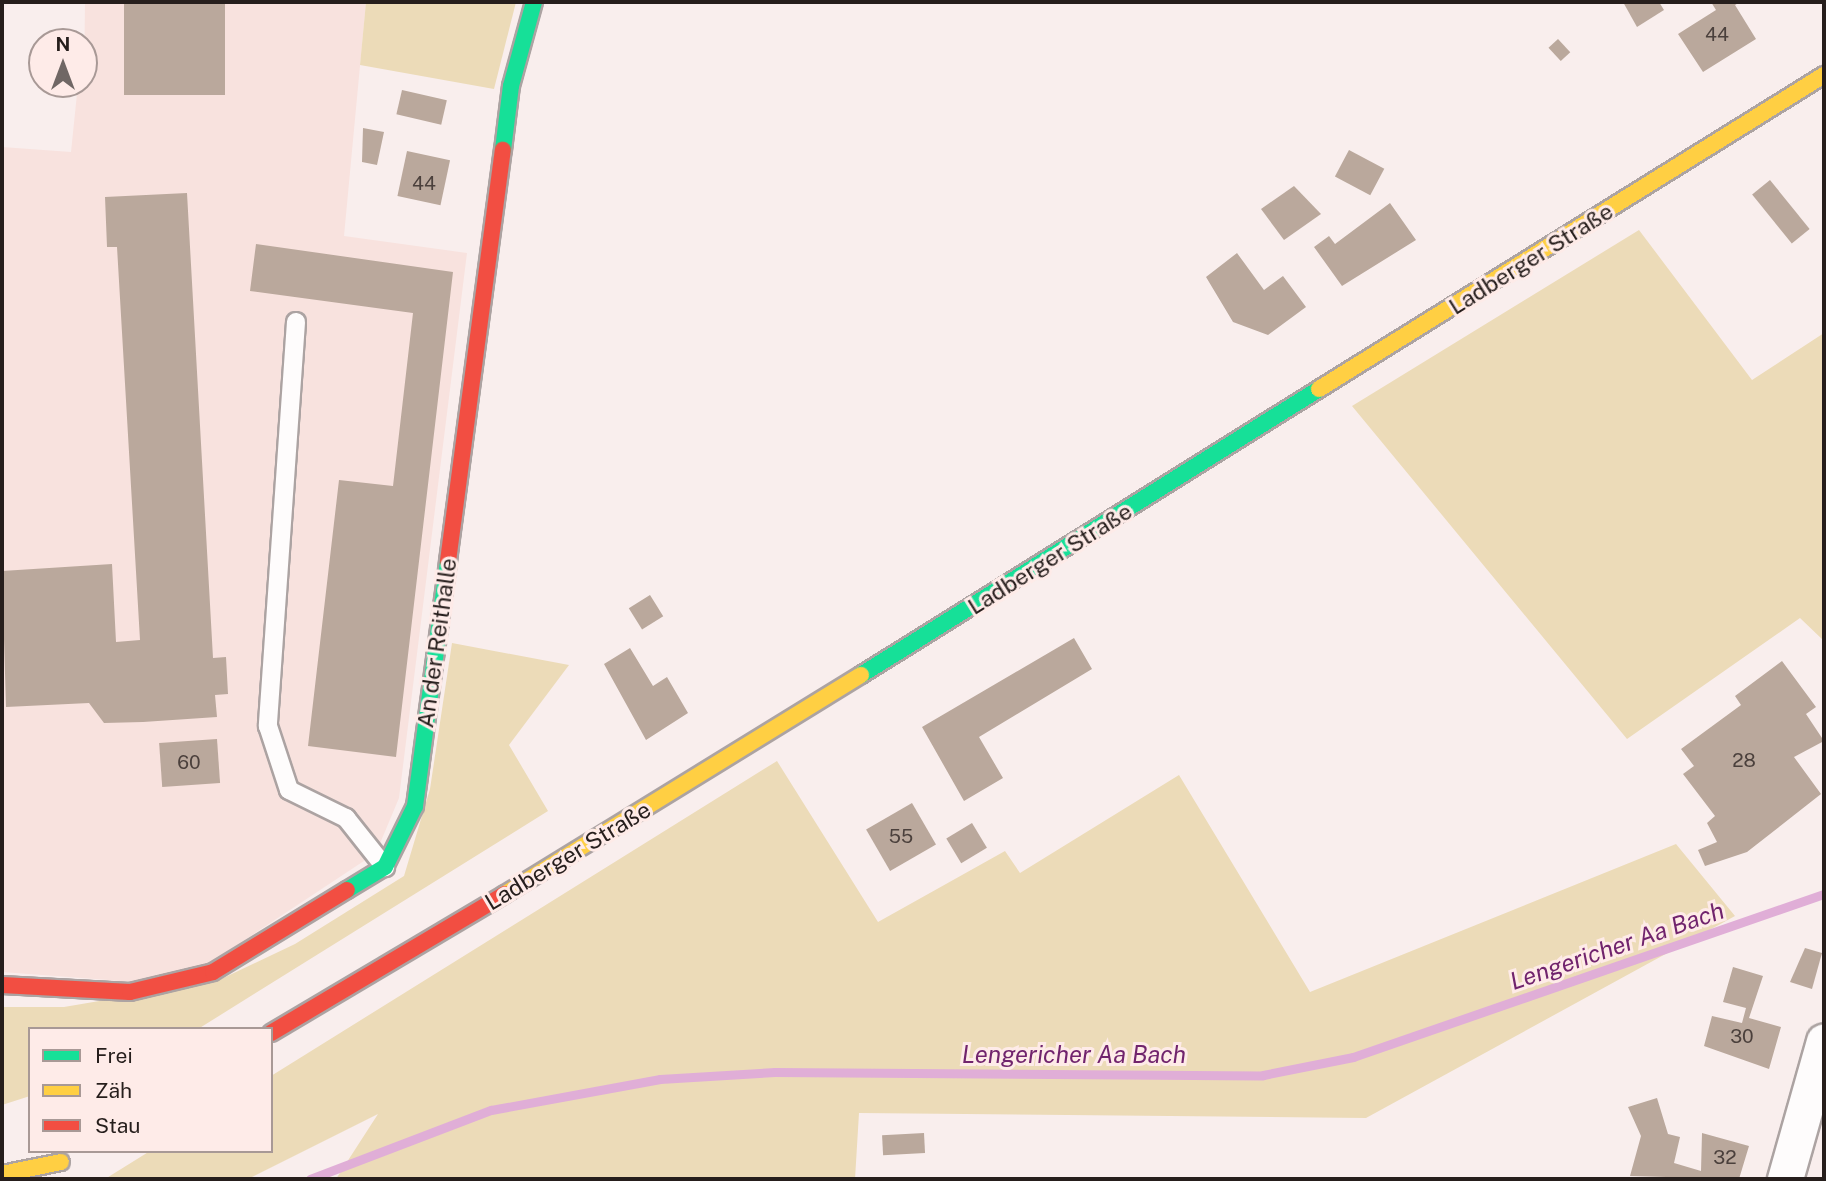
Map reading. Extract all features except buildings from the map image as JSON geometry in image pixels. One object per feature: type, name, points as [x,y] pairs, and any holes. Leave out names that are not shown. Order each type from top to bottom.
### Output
[{"type":"main road","name":"An der Reithalle","points":[[385,867],[415,806],[511,86],[534,2]]},
{"type":"main road","name":"Ladberger Straße","points":[[273,1032],[627,821],[1824,75]]},
{"type":"main road","points":[[2,985],[130,992],[213,972],[385,867]]},
{"type":"main road","points":[[33,1179],[75,1153]]},
{"type":"main road","points":[[2,1174],[61,1162]]},
{"type":"street","points":[[1786,1179],[1824,1041]]},
{"type":"lane","points":[[296,322],[268,726],[289,790],[345,818],[385,867]]},
{"type":"shaded area","points":[[85,2],[366,2],[344,236],[467,253],[399,798],[376,853],[210,963],[135,982],[2,972],[2,147],[71,152],[77,98],[98,98],[98,28],[85,28]]},
{"type":"shaded area","points":[[366,2],[516,2],[494,89],[360,65]]},
{"type":"shaded area","points":[[1639,230],[1752,380],[1824,333],[1824,641],[1800,618],[1627,739],[1352,406]]},
{"type":"shaded area","points":[[452,643],[569,665],[509,745],[548,811],[201,1027],[28,1027],[28,1097],[2,1105],[2,1007],[64,1007],[217,981],[295,944],[404,876],[430,789]]},
{"type":"shaded area","points":[[777,761],[878,922],[1005,851],[1020,873],[1179,775],[1310,992],[1676,844],[1735,916],[1366,1118],[859,1113],[855,1179],[336,1179],[378,1114],[248,1179],[105,1179],[147,1153],[273,1153],[273,1075]]},
{"type":"waterway","name":"Lengericher Aa Bach","points":[[310,1179],[491,1110],[660,1079],[775,1072],[1263,1075],[1353,1057],[1824,894]]},
{"type":"traffic: fast","points":[[503,150],[511,86],[534,2]]},
{"type":"traffic: fast","points":[[861,675],[1319,389]]},
{"type":"traffic: fast","points":[[347,890],[385,867],[415,806],[448,561]]},
{"type":"traffic: slow","points":[[1319,389],[1824,75]]},
{"type":"traffic: slow","points":[[505,894],[861,675]]},
{"type":"traffic: slow","points":[[2,1174],[61,1162]]},
{"type":"traffic: jam","points":[[448,561],[503,150]]},
{"type":"traffic: jam","points":[[2,985],[130,992],[213,972],[347,890]]},
{"type":"traffic: jam","points":[[273,1032],[505,894]]}]
